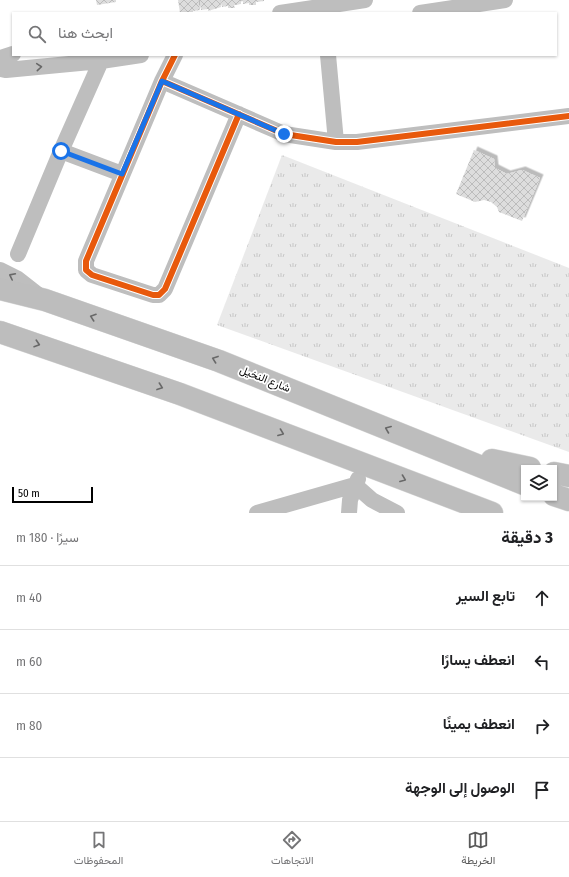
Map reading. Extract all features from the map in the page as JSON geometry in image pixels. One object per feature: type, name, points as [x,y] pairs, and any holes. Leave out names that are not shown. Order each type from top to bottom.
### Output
[{"type":"highway","name":"شارع النخيل","points":[[0,288],[45,300],[219,361],[521,483]]},
{"type":"highway","points":[[0,332],[180,394],[492,513]]},
{"type":"highway","points":[[437,449],[521,466]]},
{"type":"highway","points":[[557,474],[569,476]]},
{"type":"highway","points":[[557,496],[569,500]]},
{"type":"street","points":[[284,12],[318,4],[365,0]]},
{"type":"street","points":[[427,12],[505,0]]},
{"type":"street","points":[[0,58],[12,54]]},
{"type":"street","points":[[0,69],[6,70],[100,61],[134,56]]},
{"type":"street","points":[[174,56],[162,81],[86,261],[86,270],[92,275],[153,295],[159,295],[165,289],[239,114]]},
{"type":"street","points":[[328,56],[336,142]]},
{"type":"street","points":[[18,254],[100,61]]},
{"type":"street","points":[[162,81],[284,134],[336,142],[365,141],[569,116]]},
{"type":"street","points":[[61,151],[122,174]]},
{"type":"street","points":[[0,270],[18,279],[45,300]]},
{"type":"street","points":[[349,513],[350,500],[365,464]]},
{"type":"street","points":[[257,513],[355,485]]},
{"type":"street","points":[[355,485],[372,500],[397,513]]},
{"type":"green space","points":[[282,155],[569,268],[569,452],[217,325]]},
{"type":"building","points":[[96,0],[116,0],[116,2],[97,5]]},
{"type":"building","points":[[178,0],[198,0],[200,10],[193,12],[180,12]]},
{"type":"building","points":[[200,0],[220,0],[221,7],[208,11],[208,9],[201,10]]},
{"type":"building","points":[[221,0],[241,0],[241,4],[234,5],[235,8],[228,8],[228,6],[222,7]]},
{"type":"building","points":[[243,0],[264,1],[256,2],[256,5],[249,5],[249,3],[243,4]]},
{"type":"building","points":[[474,150],[494,159],[495,168],[507,174],[522,170],[540,178],[522,221],[499,212],[497,207],[491,202],[484,200],[475,202],[456,194]]},
{"type":"cycle path","points":[[174,56],[162,81],[86,261],[86,270],[92,275],[153,295],[159,295],[165,289],[239,114]]},
{"type":"cycle path","points":[[162,81],[284,134],[336,142],[357,142],[569,116]]},
{"type":"route","points":[[61,151],[122,174],[162,81],[284,134]]}]
